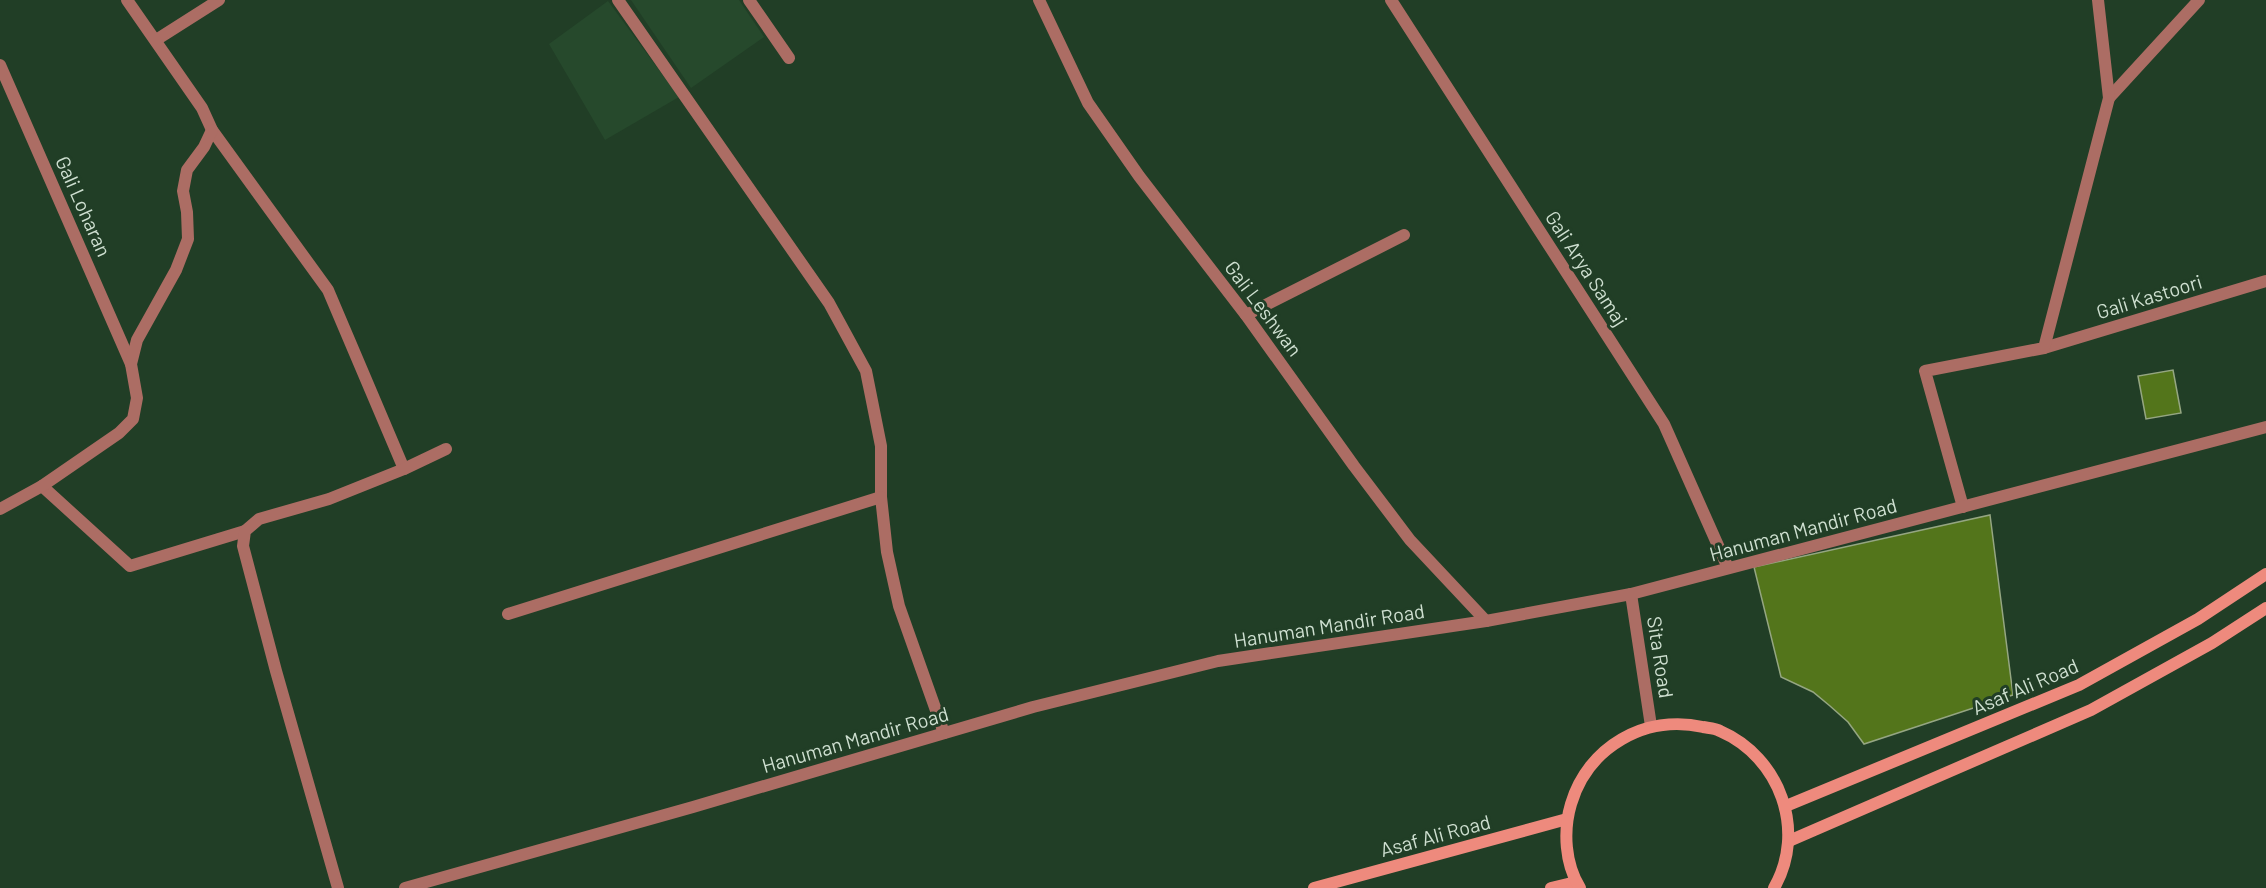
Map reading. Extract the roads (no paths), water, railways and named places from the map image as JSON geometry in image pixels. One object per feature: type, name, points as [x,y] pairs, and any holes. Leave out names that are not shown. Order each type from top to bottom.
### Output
[{"type":"main road","name":"Asaf Ali Road","points":[[1786,806],[2079,685],[2198,620],[2266,574]]},
{"type":"main road","points":[[1790,841],[2091,710],[2212,643],[2266,608]]},
{"type":"main road","points":[[1551,888],[1578,885],[1567,852],[1567,819],[1576,787],[1595,759],[1620,738],[1651,726],[1686,723],[1720,730],[1750,749],[1773,775],[1786,806],[1790,841],[1782,875],[1774,888]]},
{"type":"main road","name":"Asaf Ali Road","points":[[1314,888],[1567,819]]},
{"type":"street","points":[[127,0],[202,108],[212,130],[328,290],[404,469]]},
{"type":"street","points":[[156,40],[219,0]]},
{"type":"street","points":[[618,0],[829,303],[866,371],[881,446],[881,497],[887,552],[899,606],[944,733]]},
{"type":"street","points":[[749,0],[789,58]]},
{"type":"street","name":"Gali Leshwan","points":[[1039,0],[1088,103],[1139,176],[1246,315],[1410,540],[1486,621]]},
{"type":"street","points":[[2044,348],[2109,98],[2098,0]]},
{"type":"street","points":[[2109,98],[2199,0]]},
{"type":"street","name":"Gali Arya Samaj","points":[[1393,1],[1664,424],[1728,568]]},
{"type":"street","name":"Gali Loharan","points":[[0,65],[132,364]]},
{"type":"street","points":[[1,507],[42,486],[119,433],[134,419],[137,398],[132,364],[137,340],[176,270],[188,239],[187,212],[183,191],[187,170],[204,147],[212,130]]},
{"type":"street","points":[[1246,315],[1404,235]]},
{"type":"street","name":"Gali Kastoori","points":[[1963,507],[1925,371],[2044,348],[2266,280]]},
{"type":"street","name":"Hanuman Mandir Road","points":[[405,888],[1033,707],[1218,661],[1486,621],[1631,594],[2266,427]]},
{"type":"street","points":[[42,486],[130,566],[244,531],[259,519],[329,499],[404,469],[446,448]]},
{"type":"street","points":[[508,614],[881,497]]},
{"type":"street","points":[[244,531],[243,546],[338,888]]},
{"type":"street","name":"Sita Road","points":[[1631,594],[1651,726]]}]
